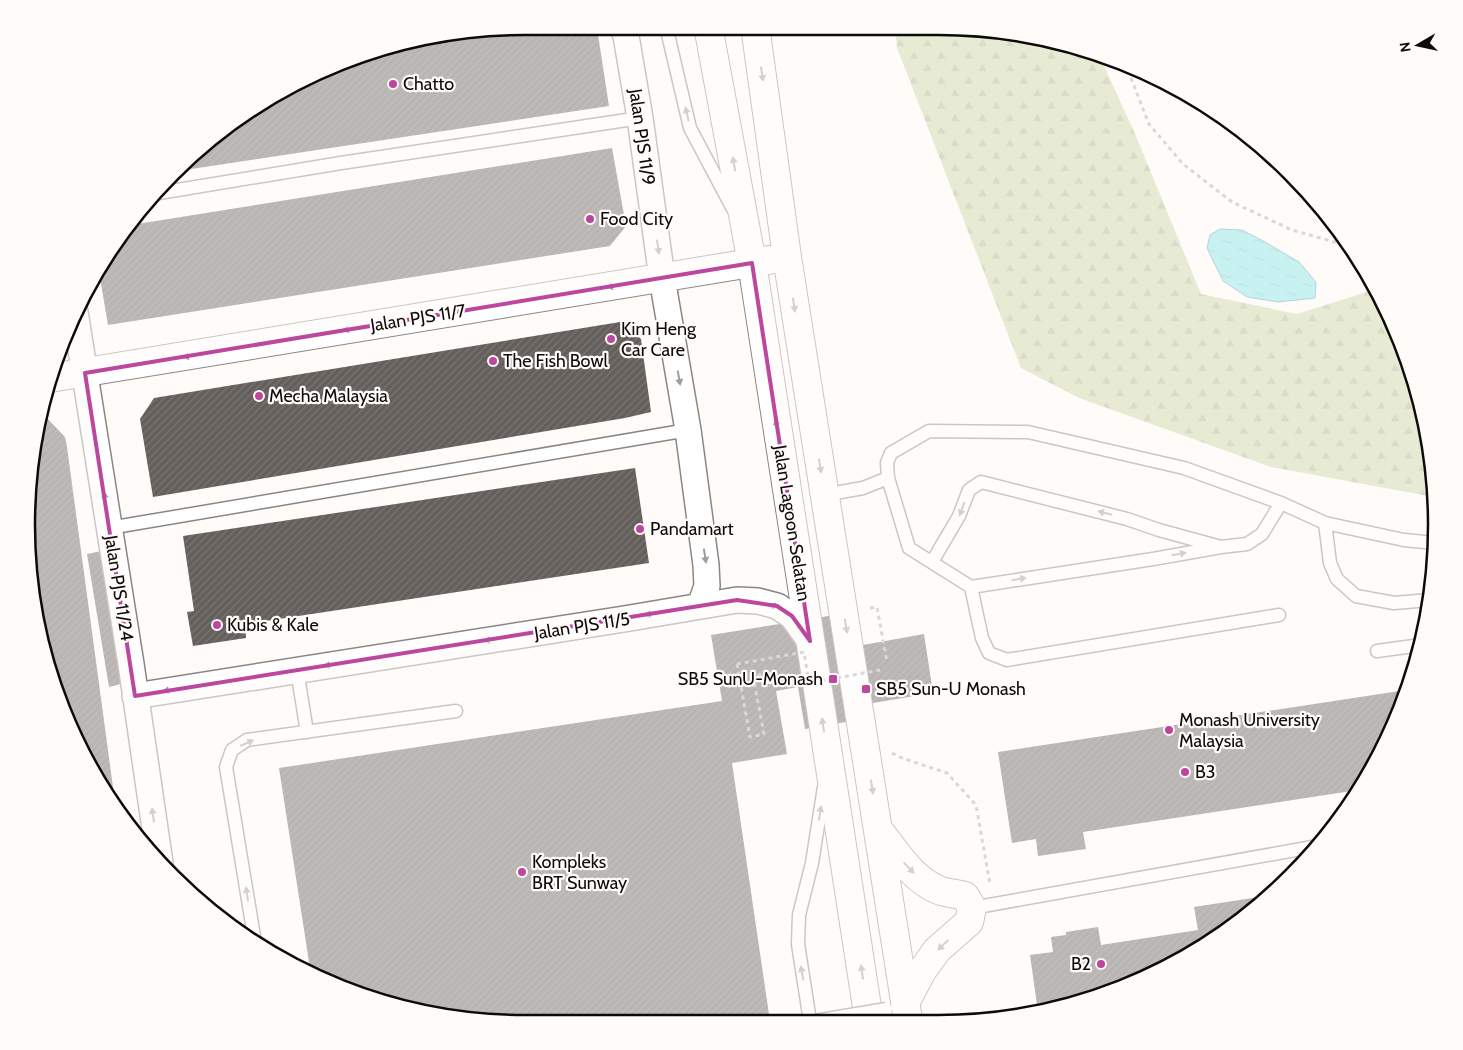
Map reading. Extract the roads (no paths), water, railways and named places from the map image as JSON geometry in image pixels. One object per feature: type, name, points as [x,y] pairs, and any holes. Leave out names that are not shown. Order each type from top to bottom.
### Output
[{"type":"main road","name":"Jalan Lagoon Selatan","points":[[710,35],[752,263],[828,759],[858,939],[892,1013]]},
{"type":"main road","name":"Jalan Lagoon Selatan","points":[[760,35],[787,257],[879,830],[892,1013]]},
{"type":"main road","name":"Jalan PJS 11/7","points":[[58,377],[787,257]]},
{"type":"main road","points":[[879,830],[902,860],[920,879],[940,890],[965,896],[983,906],[969,922],[937,950],[892,1013]]},
{"type":"street","name":"Jalan PJS 11/9","points":[[626,35],[640,118],[662,278]]},
{"type":"street","points":[[662,278],[688,430],[706,565],[707,586],[700,606]]},
{"type":"street","name":"Jalan PJS 11/24","points":[[77,326],[158,849]]},
{"type":"street","name":"Jalan PJS 11/5","points":[[135,696],[737,600],[758,600],[777,606],[792,616],[810,641]]},
{"type":"lane","points":[[668,35],[690,128],[747,236]]},
{"type":"lane","points":[[167,192],[341,163],[640,118]]},
{"type":"lane","points":[[109,528],[688,430]]},
{"type":"lane","points":[[1281,503],[1262,534],[1247,544],[971,587],[909,548],[888,478],[886,463],[891,453],[929,431],[1028,432],[1184,468],[1281,503],[1325,524],[1404,540],[1427,542]]},
{"type":"lane","points":[[824,494],[863,488],[888,478]]},
{"type":"lane","points":[[932,562],[960,516],[969,490],[981,482],[1127,518],[1159,530],[1221,547]]},
{"type":"lane","points":[[1325,524],[1330,563],[1337,579],[1356,596],[1394,603],[1422,601]]},
{"type":"lane","points":[[971,587],[982,638],[989,653],[1007,660],[1280,615]]},
{"type":"lane","points":[[1377,651],[1413,646]]},
{"type":"lane","points":[[297,670],[307,732]]},
{"type":"lane","points":[[253,932],[226,767],[232,750],[247,740],[456,711]]},
{"type":"lane","points":[[809,1015],[798,944],[799,915],[812,863],[828,759]]},
{"type":"lane","points":[[983,906],[1306,848]]},
{"type":"lane","points":[[873,1015],[892,1013]]},
{"type":"water","points":[[1220,229],[1242,230],[1299,262],[1316,282],[1315,298],[1278,302],[1247,297],[1223,281],[1207,248],[1210,235]]},
{"type":"place","name":"Chatto","points":[[393,84]]},
{"type":"place","name":"Food City","points":[[590,219]]},
{"type":"place","name":"Kim Heng Car Care","points":[[611,339]]},
{"type":"place","name":"The Fish Bowl","points":[[493,361]]},
{"type":"place","name":"Mecha Malaysia","points":[[259,396]]},
{"type":"place","name":"Pandamart","points":[[640,529]]},
{"type":"place","name":"Kubis & Kale","points":[[217,625]]},
{"type":"place","name":"SB5 SunU-Monash","points":[[833,679]]},
{"type":"place","name":"SB5 Sun-U Monash","points":[[866,689]]},
{"type":"place","name":"Monash University Malaysia","points":[[1169,730]]},
{"type":"place","name":"B3","points":[[1185,772]]},
{"type":"place","name":"Kompleks BRT Sunway","points":[[522,872]]},
{"type":"place","name":"B2","points":[[1101,964]]}]
